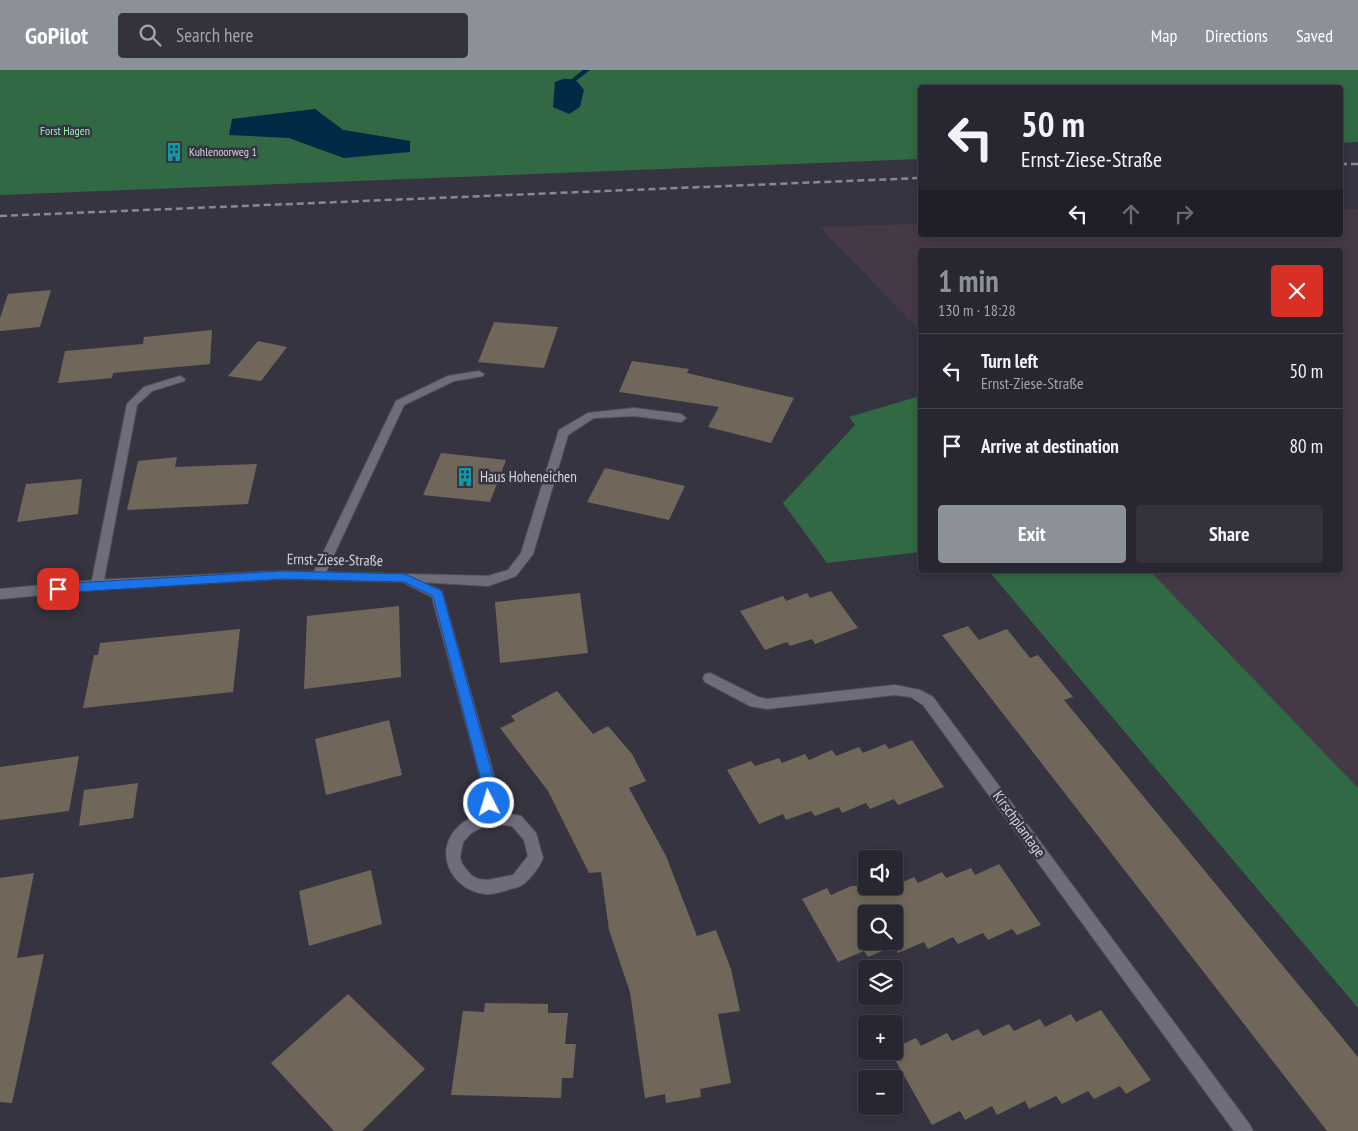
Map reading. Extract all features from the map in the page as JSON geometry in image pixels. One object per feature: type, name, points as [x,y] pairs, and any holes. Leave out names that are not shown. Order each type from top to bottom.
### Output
[{"type":"street","points":[[318,576],[400,403],[452,378],[479,374]]},
{"type":"street","points":[[97,585],[132,404],[148,389],[180,379]]},
{"type":"street","points":[[405,578],[488,580],[512,573],[527,554],[563,433],[592,415],[634,412],[681,418]]},
{"type":"street","name":"Ernst-Ziese-Straße","points":[[0,594],[97,585],[282,575],[405,578],[438,594],[487,776],[490,816]]},
{"type":"street","name":"Kirschplantage","points":[[710,678],[755,702],[767,704],[895,690],[908,691],[924,698],[932,705],[1244,1131]]},
{"type":"street","points":[[490,816],[516,820],[531,837],[536,858],[518,880],[484,887],[462,877],[455,870],[453,846],[463,831],[490,816]]},
{"type":"shaded area","points":[[1343,209],[1358,209],[1358,788],[1152,573],[1343,573],[1343,248],[918,248],[918,329],[820,227],[918,224],[918,237],[1343,237]]},
{"type":"green space","name":"Forst Hagen","points":[[0,70],[1358,70],[1358,142],[1343,143],[1343,85],[918,85],[918,159],[0,195]],"holes":[[[315,109],[343,130],[410,141],[344,158],[289,138]]]},
{"type":"green space","points":[[918,397],[918,552],[827,563],[783,503],[855,425],[849,417]]},
{"type":"green space","points":[[991,573],[1152,573],[1358,788],[1358,1008]]},
{"type":"water","points":[[563,79],[575,79],[584,90],[580,107],[569,114],[553,107],[555,82]]},
{"type":"water","points":[[315,109],[343,130],[410,141],[410,152],[344,158],[289,138],[229,135],[232,119]]},
{"type":"building","points":[[51,290],[40,327],[0,331],[0,318],[8,294]]},
{"type":"building","points":[[494,322],[558,327],[544,368],[478,362]]},
{"type":"building","points":[[212,330],[210,364],[113,373],[112,378],[58,383],[65,351],[143,344],[144,337]]},
{"type":"building","points":[[258,341],[287,347],[261,381],[228,376]]},
{"type":"building","points":[[632,361],[689,369],[687,373],[794,398],[771,443],[708,427],[719,407],[619,392]]},
{"type":"building","name":"Haus Hoheneichen","points":[[441,453],[506,460],[490,502],[423,495]]},
{"type":"building","points":[[177,457],[175,467],[257,464],[248,504],[127,510],[138,461]]},
{"type":"building","points":[[605,468],[685,486],[669,520],[587,502]]},
{"type":"building","points":[[82,479],[78,514],[17,522],[26,484]]},
{"type":"building","points":[[831,591],[858,628],[815,644],[812,639],[790,646],[787,642],[765,650],[740,611],[783,596],[786,601],[807,593],[810,598]]},
{"type":"building","points":[[580,593],[588,653],[500,663],[495,602]]},
{"type":"building","points":[[399,606],[401,677],[304,689],[307,616]]},
{"type":"building","points":[[968,626],[979,640],[1007,629],[1030,658],[1038,655],[1073,697],[1064,700],[1358,1057],[1358,1131],[1327,1131],[942,635]]},
{"type":"building","points":[[240,629],[233,692],[83,708],[94,655],[98,655],[100,643]]},
{"type":"building","points":[[557,691],[593,734],[608,726],[632,754],[646,781],[629,788],[666,856],[697,936],[716,930],[731,969],[740,1011],[718,1014],[731,1083],[700,1089],[701,1097],[666,1103],[665,1094],[645,1098],[630,992],[609,930],[601,872],[589,873],[548,791],[500,728],[515,721],[511,716]]},
{"type":"building","points":[[389,720],[402,775],[326,795],[315,739]]},
{"type":"building","points":[[912,740],[944,787],[898,805],[894,799],[870,809],[866,803],[842,813],[839,807],[815,816],[811,811],[786,820],[783,814],[759,824],[727,770],[751,761],[755,766],[779,758],[782,763],[805,754],[809,760],[832,750],[836,756],[859,747],[863,753],[885,744],[889,749]]},
{"type":"building","points":[[79,756],[69,811],[0,820],[0,767]]},
{"type":"building","points":[[138,783],[133,818],[79,826],[84,790]]},
{"type":"building","points":[[999,864],[1041,925],[1017,935],[1012,929],[988,940],[983,933],[958,944],[953,937],[928,949],[924,942],[898,953],[896,950],[903,950],[903,905],[858,905],[858,950],[885,950],[868,957],[864,951],[838,962],[802,899],[827,888],[831,895],[851,886],[858,886],[858,895],[903,895],[903,882],[914,877],[918,883],[942,872],[946,878],[971,868],[975,875]]},
{"type":"building","points":[[371,870],[382,924],[309,946],[299,891]]},
{"type":"building","points":[[34,873],[17,958],[44,954],[12,1103],[0,1102],[0,878]]},
{"type":"building","points":[[348,994],[425,1069],[362,1131],[334,1131],[271,1063]]},
{"type":"building","points":[[485,1003],[548,1004],[548,1013],[568,1013],[565,1044],[576,1044],[573,1078],[562,1078],[561,1098],[451,1095],[463,1011],[484,1012]]},
{"type":"building","points":[[1101,1010],[1151,1080],[1126,1094],[1120,1086],[1094,1099],[1088,1091],[1062,1104],[1056,1096],[1029,1109],[1025,1101],[997,1115],[992,1106],[965,1120],[960,1111],[932,1125],[903,1074],[903,1070],[901,1070],[895,1060],[903,1060],[903,1044],[916,1038],[921,1046],[947,1033],[952,1041],[978,1029],[983,1036],[1009,1024],[1014,1031],[1040,1019],[1045,1027],[1071,1014],[1076,1022]]},
{"type":"waterway","points":[[575,79],[587,70]]},
{"type":"railway","points":[[1343,164],[1358,164]]},
{"type":"railway","points":[[0,216],[918,178]]},
{"type":"place","name":"Kuhlenoorweg 1","points":[[174,152]]},
{"type":"place","name":"Haus Hoheneichen","points":[[465,477]]},
{"type":"route","points":[[58,589],[97,585],[282,575],[405,578],[438,594],[487,776],[489,803]]}]
